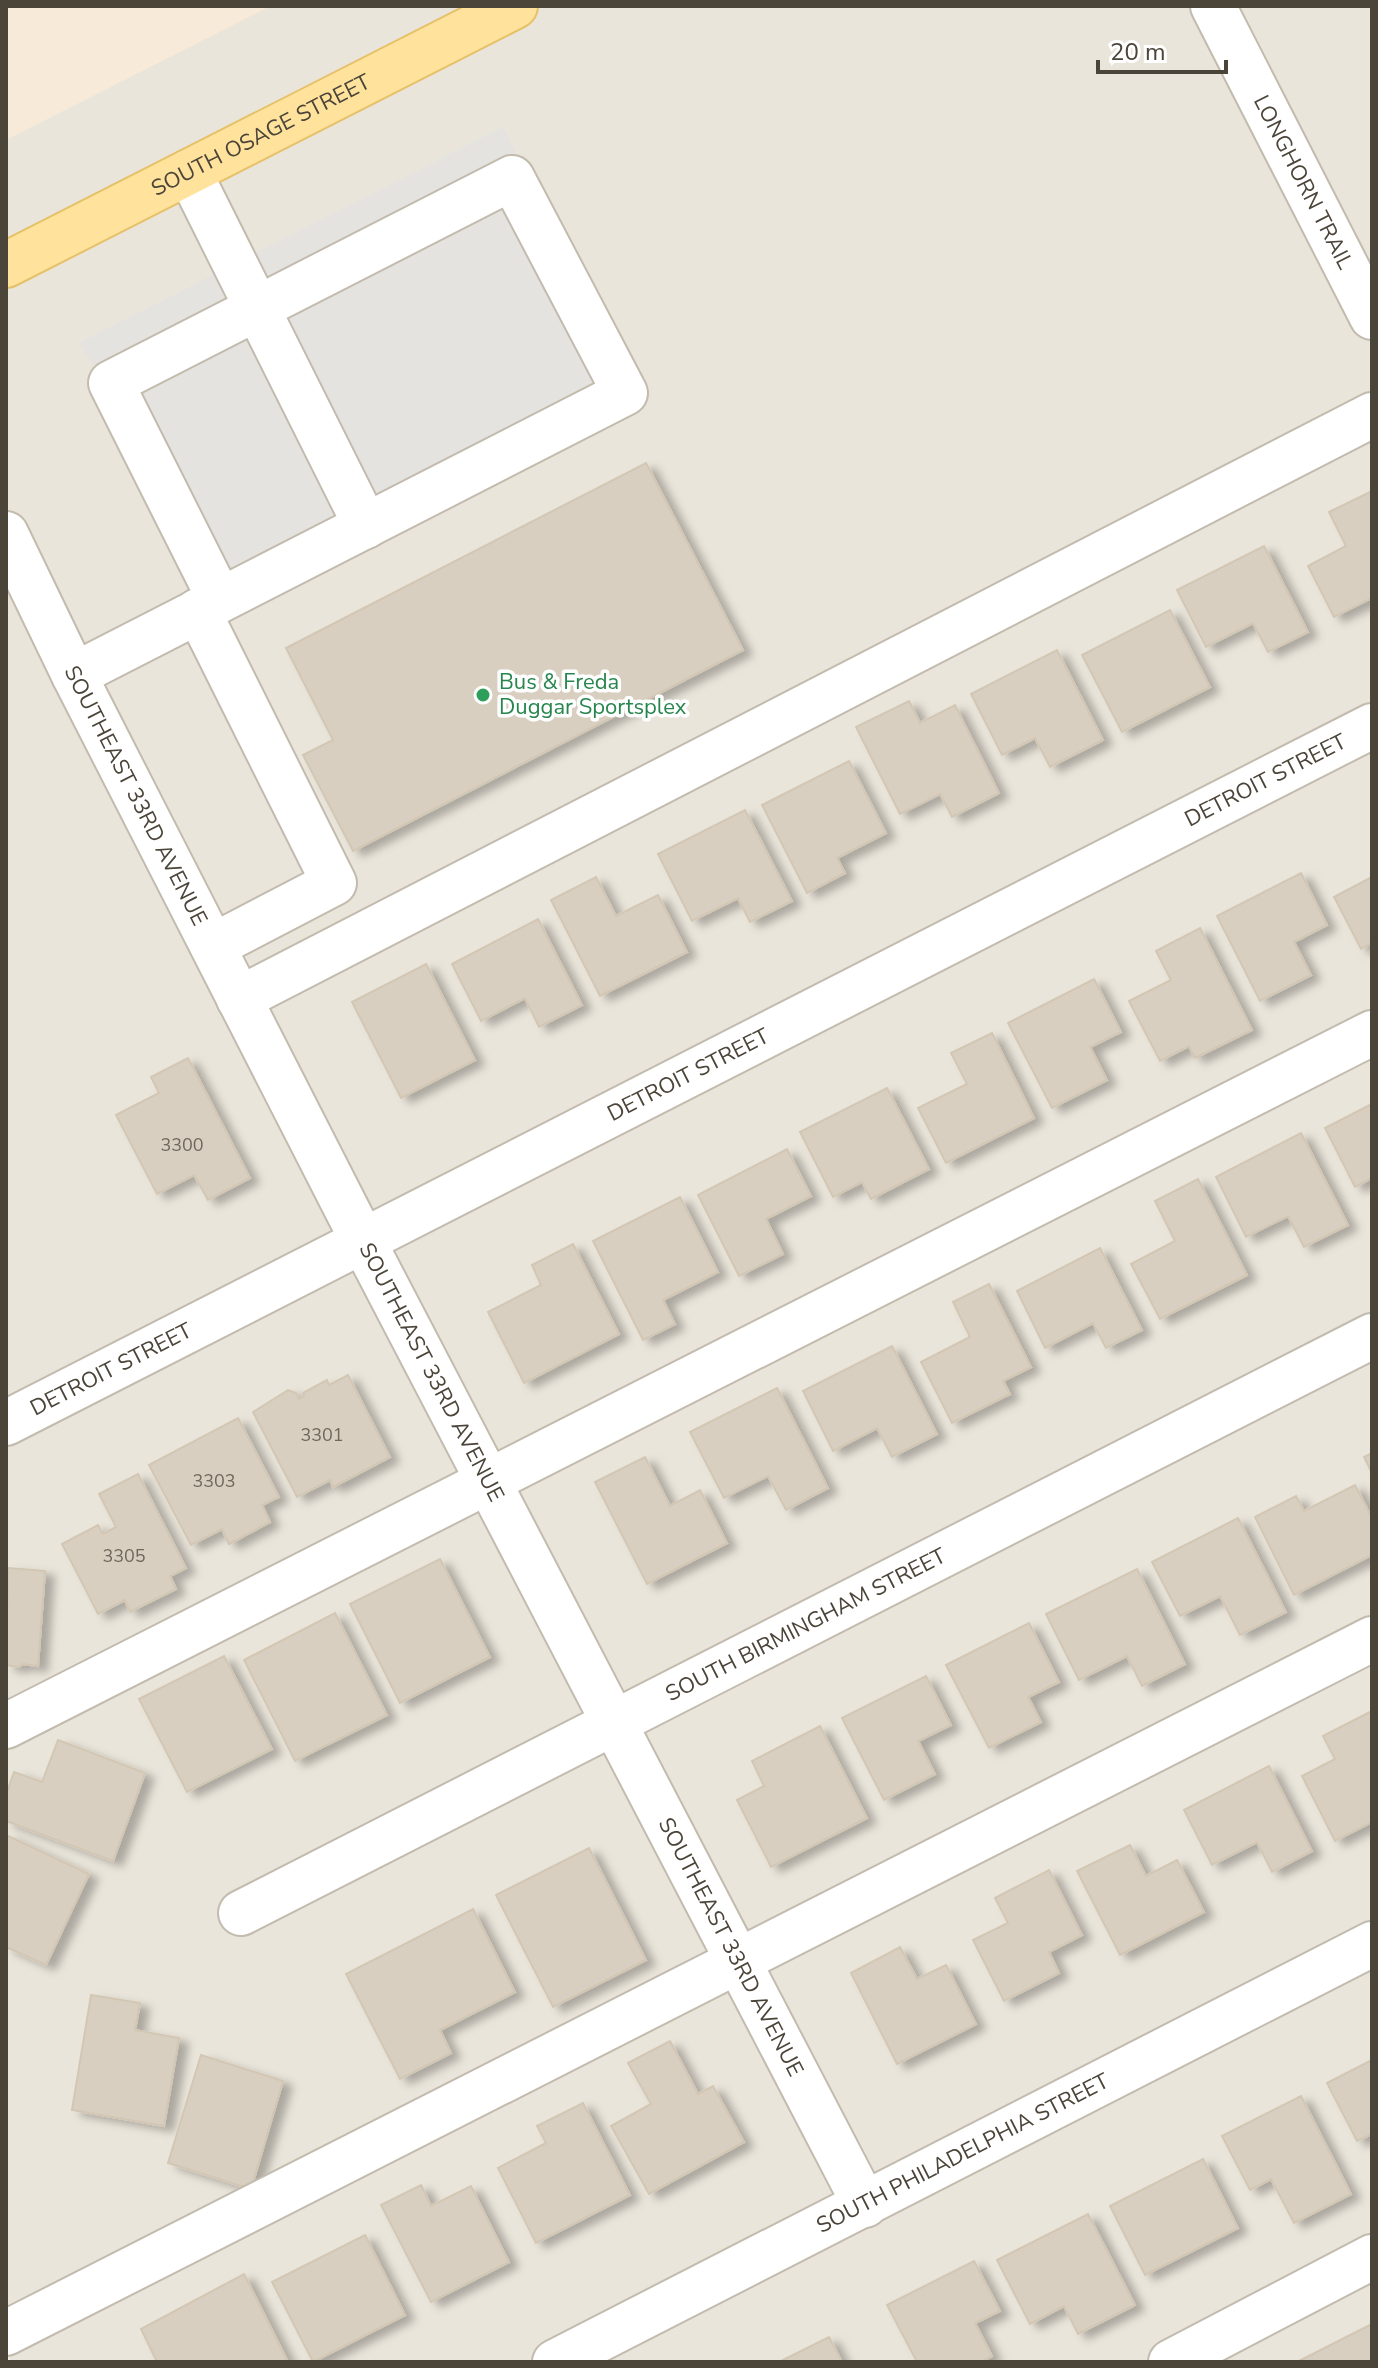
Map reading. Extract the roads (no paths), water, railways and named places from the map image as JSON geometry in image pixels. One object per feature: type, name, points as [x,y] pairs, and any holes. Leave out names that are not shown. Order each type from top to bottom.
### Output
[{"type":"main road","name":"SOUTH OSAGE STREET","points":[[6,265],[515,6]]},
{"type":"street","name":"LONGHORN TRAIL","points":[[1213,6],[1372,317]]},
{"type":"street","points":[[189,172],[366,526]]},
{"type":"street","points":[[74,675],[209,606],[366,526],[625,393],[512,178],[111,383],[209,606],[334,883],[213,946]]},
{"type":"street","points":[[239,999],[1372,415]]},
{"type":"street","name":"SOUTHEAST 33RD AVENUE","points":[[6,534],[74,675],[362,1239],[865,2205]]},
{"type":"street","name":"DETROIT STREET","points":[[6,1423],[1372,726]]},
{"type":"street","points":[[6,1726],[1372,1033]]},
{"type":"street","name":"SOUTH BIRMINGHAM STREET","points":[[241,1913],[1372,1336]]},
{"type":"street","points":[[6,2333],[1372,1639]]},
{"type":"street","name":"SOUTH PHILADELPHIA STREET","points":[[555,2362],[1372,1944]]},
{"type":"street","points":[[1171,2362],[1372,2257]]},
{"type":"place","name":"Bus & Freda Duggar Sportsplex","points":[[483,695]]}]
